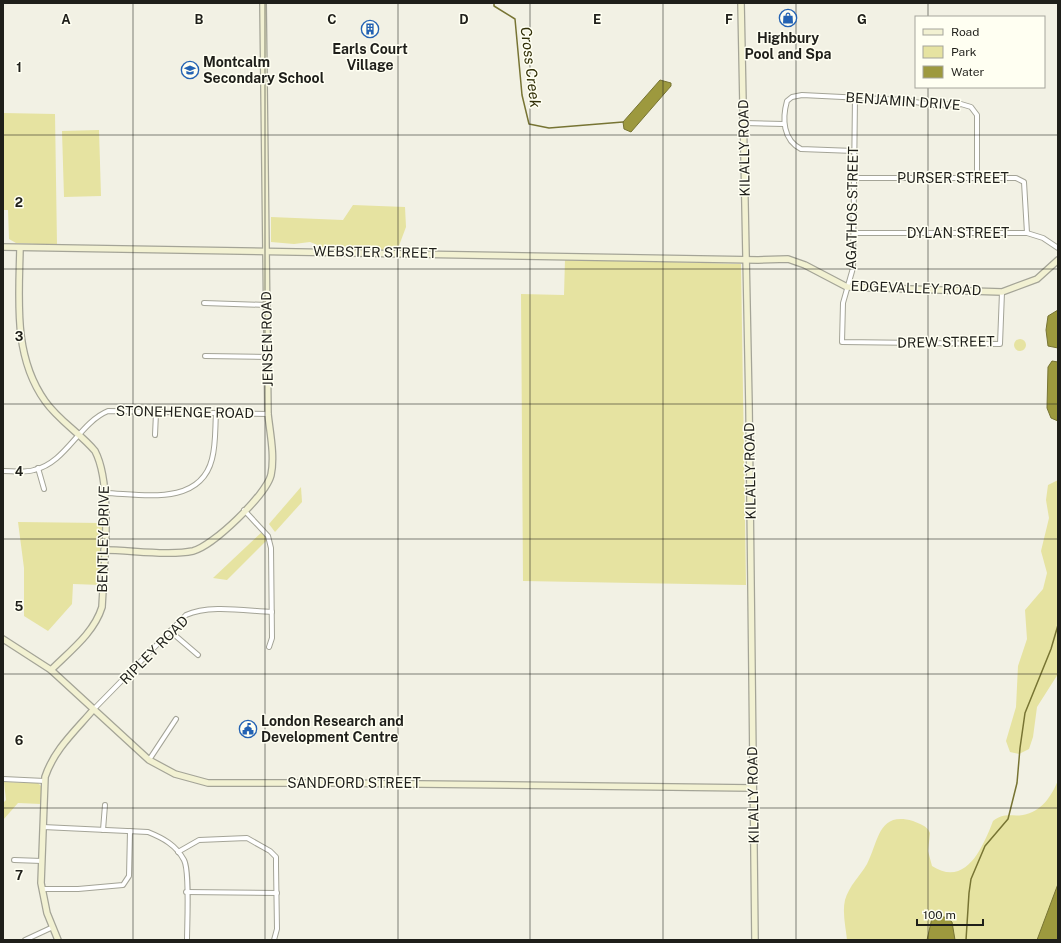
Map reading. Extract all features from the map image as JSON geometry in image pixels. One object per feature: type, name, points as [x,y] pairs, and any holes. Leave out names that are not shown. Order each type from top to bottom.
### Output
[{"type":"street","name":"JENSEN ROAD","points":[[104,550],[179,552],[193,551],[204,547],[216,539],[244,510],[263,489],[270,476],[272,460],[268,414],[263,3]]},
{"type":"street","name":"KILALLY ROAD","points":[[741,3],[747,259],[755,940]]},
{"type":"street","name":"BENJAMIN DRIVE","points":[[854,151],[801,149],[793,145],[789,140],[784,124],[786,101],[792,96],[855,97],[903,100],[933,104],[961,104],[971,107],[977,115],[977,178]]},
{"type":"street","name":"AGATHOS STREET","points":[[842,342],[843,303],[853,268],[855,97]]},
{"type":"street","points":[[744,123],[784,124]]},
{"type":"street","name":"PURSER STREET","points":[[854,178],[1016,178],[1024,182],[1027,233]]},
{"type":"street","name":"DYLAN STREET","points":[[854,233],[1027,233],[1043,238],[1058,248]]},
{"type":"street","name":"WEBSTER STREET","points":[[3,247],[267,250],[747,259]]},
{"type":"street","name":"BENTLEY DRIVE","points":[[20,248],[19,324],[22,347],[33,376],[45,401],[89,444],[100,460],[104,476],[105,493],[102,607],[99,618],[91,629],[51,670]]},
{"type":"street","name":"EDGEVALLEY ROAD","points":[[747,259],[788,259],[804,265],[847,287],[1002,292],[1037,280],[1058,260]]},
{"type":"street","name":"DREW STREET","points":[[842,342],[1000,344],[1002,292]]},
{"type":"street","points":[[204,303],[267,305]]},
{"type":"street","points":[[205,356],[268,357]]},
{"type":"street","name":"STONEHENGE ROAD","points":[[3,471],[22,471],[38,468],[60,455],[98,416],[108,411],[268,414]]},
{"type":"street","points":[[155,435],[156,413]]},
{"type":"street","points":[[105,493],[169,495],[190,489],[207,470],[212,460],[216,413]]},
{"type":"street","points":[[38,468],[44,488]]},
{"type":"street","points":[[244,510],[268,536],[272,548],[272,638],[269,647]]},
{"type":"street","name":"RIPLEY ROAD","points":[[93,710],[186,616],[196,611],[272,612]]},
{"type":"street","points":[[170,631],[198,655]]},
{"type":"street","name":"SANDFORD STREET","points":[[3,639],[51,670],[149,760],[175,774],[208,783],[331,782],[753,788]]},
{"type":"street","points":[[58,940],[47,913],[42,889],[45,781],[50,761],[93,710]]},
{"type":"street","points":[[149,760],[176,719]]},
{"type":"street","points":[[3,779],[45,781]]},
{"type":"street","points":[[103,830],[105,805]]},
{"type":"street","points":[[43,827],[148,832],[162,837],[178,852],[184,861],[187,940]]},
{"type":"street","points":[[42,889],[78,889],[123,885],[129,876],[130,831]]},
{"type":"street","points":[[178,852],[199,840],[247,838],[253,840],[270,851],[276,857],[278,928],[274,940]]},
{"type":"street","points":[[14,860],[42,861]]},
{"type":"street","points":[[186,892],[277,894]]},
{"type":"street","points":[[25,940],[52,927]]},
{"type":"green space","points":[[3,113],[55,114],[57,245],[16,243],[9,239],[8,210],[3,210]]},
{"type":"green space","points":[[99,130],[101,196],[64,197],[62,131]]},
{"type":"green space","points":[[353,205],[405,207],[406,227],[397,251],[338,253],[310,242],[294,244],[271,242],[271,217],[343,220]]},
{"type":"green space","points":[[565,259],[741,264],[746,585],[523,581],[521,294],[564,295]]},
{"type":"green space","points":[[1020,339],[1024,341],[1026,345],[1024,349],[1020,351],[1016,349],[1014,345],[1016,341]]},
{"type":"green space","points":[[1058,480],[1058,674],[1037,707],[1033,737],[1029,749],[1019,754],[1010,752],[1006,741],[1016,707],[1018,666],[1027,639],[1025,610],[1043,589],[1047,573],[1041,551],[1049,518],[1046,500],[1048,485]]},
{"type":"green space","points":[[301,487],[302,502],[275,532],[269,524]]},
{"type":"green space","points":[[18,522],[102,523],[101,585],[73,584],[72,604],[48,631],[24,616],[24,568]]},
{"type":"green space","points":[[263,531],[267,540],[227,580],[213,578]]},
{"type":"green space","points":[[1058,780],[1058,889],[1039,940],[847,940],[844,915],[845,900],[852,886],[867,864],[881,830],[886,824],[893,820],[901,819],[913,821],[925,826],[930,833],[928,851],[932,866],[944,871],[954,872],[964,868],[972,862],[984,842],[993,821],[997,818],[1008,815],[1023,815],[1035,811],[1053,792]]},
{"type":"green space","points":[[4,782],[38,783],[41,786],[41,804],[18,803],[3,820],[3,803],[6,800]]},
{"type":"water","points":[[660,80],[671,83],[671,86],[631,132],[624,129],[623,122]]},
{"type":"water","points":[[1058,310],[1058,348],[1048,346],[1046,330],[1048,316]]},
{"type":"water","points":[[1052,361],[1058,362],[1058,421],[1051,418],[1047,408],[1048,367]]},
{"type":"water","points":[[1058,884],[1058,940],[1037,940]]},
{"type":"water","points":[[935,914],[947,918],[952,922],[955,940],[927,940],[932,918]]},
{"type":"waterway","name":"Cross Creek","points":[[494,3],[494,6],[515,19],[522,95],[529,124],[549,128],[623,122]]},
{"type":"waterway","points":[[966,940],[971,879],[985,846],[1008,819],[1017,783],[1025,713],[1051,649],[1058,625]]},
{"type":"place","name":"Highbury Pool and Spa","points":[[788,18]]},
{"type":"place","name":"Earls Court Village","points":[[370,29]]},
{"type":"place","name":"Montcalm Secondary School","points":[[190,70]]},
{"type":"place","name":"London Research and Development Centre","points":[[248,729]]}]
